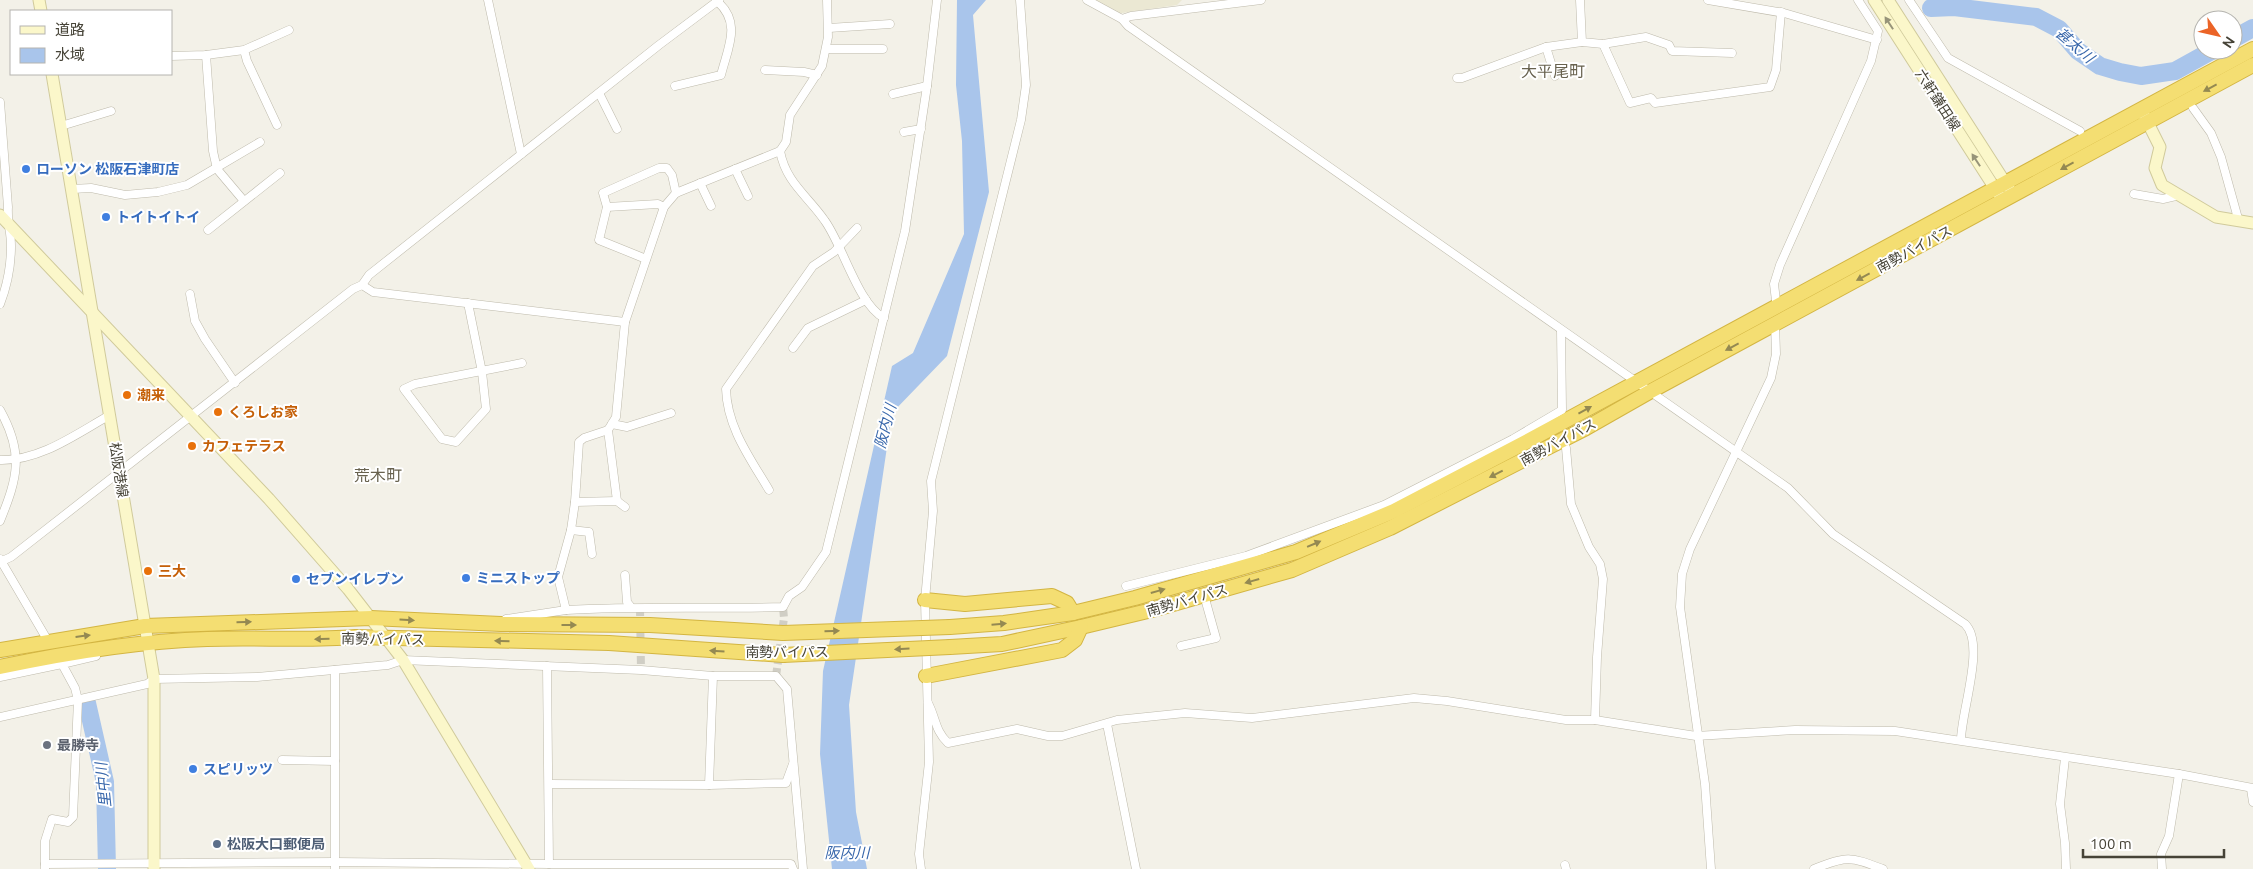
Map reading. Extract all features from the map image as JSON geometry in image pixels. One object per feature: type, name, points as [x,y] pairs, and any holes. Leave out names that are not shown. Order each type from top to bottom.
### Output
[{"type":"highway","name":"南勢バイパス","points":[[0,650],[146,626],[371,618],[501,624],[650,625],[783,633],[950,627],[1004,624],[1073,612],[1135,598],[1296,552],[1394,511],[1778,306],[2253,48]]},
{"type":"highway","name":"南勢バイパス","points":[[0,667],[95,650],[206,639],[329,639],[355,636],[386,639],[609,643],[783,655],[1002,644],[1081,627],[1204,595],[1292,570],[1390,528],[1586,428],[1651,390],[2253,66]]},
{"type":"highway","points":[[925,600],[965,604],[1052,596],[1067,603],[1073,612]]},
{"type":"highway","points":[[926,676],[1062,650],[1075,640],[1081,627]]},
{"type":"main road","name":"六軒鎌田線","points":[[1874,0],[2000,185]]},
{"type":"main road","name":"六軒鎌田線","points":[[1888,0],[2008,198]]},
{"type":"main road","name":"松阪港線","points":[[54,75],[61,126],[154,679],[154,866]]},
{"type":"main road","points":[[2140,109],[2160,147],[2155,168],[2162,185],[2216,216],[2239,222],[2253,223]]},
{"type":"main road","points":[[3,219],[313,546],[403,660],[527,866]]},
{"type":"street","points":[[488,0],[520,154]]},
{"type":"street","points":[[617,501],[610,427],[616,417],[624,322],[664,207],[676,193],[780,151],[786,142],[790,115],[822,66],[829,28],[827,0]]},
{"type":"street","points":[[501,624],[501,619],[566,610],[630,607],[688,609],[783,607],[789,596],[802,586],[826,552],[905,231],[927,86],[937,0]]},
{"type":"street","points":[[922,869],[919,854],[929,762],[925,600],[933,511],[931,481],[1021,120],[1026,85],[1020,0]]},
{"type":"street","points":[[1087,0],[1122,19],[1128,26],[1312,156],[1561,330],[1651,390],[1788,488],[1833,534],[1970,629],[1973,636],[1973,655],[1961,740]]},
{"type":"street","points":[[1122,19],[1131,16],[1260,0]]},
{"type":"street","points":[[1580,0],[1582,42]]},
{"type":"street","points":[[1708,0],[1780,12],[1877,40]]},
{"type":"street","points":[[1710,869],[1705,784],[1696,736],[1680,607],[1682,574],[1690,549],[1771,378],[1776,354],[1775,324],[1778,306],[1774,284],[1780,265],[1871,61],[1878,31],[1858,0]]},
{"type":"street","points":[[1909,0],[1948,58],[2080,131]]},
{"type":"street","points":[[48,641],[1,560],[11,557],[119,475],[353,288],[362,285],[369,275],[520,154],[718,1],[726,8],[734,26],[721,75],[675,86]]},
{"type":"street","points":[[1603,44],[1630,103],[1651,98],[1655,103],[1770,87],[1776,70],[1780,12]]},
{"type":"street","points":[[829,28],[890,24]]},
{"type":"street","points":[[172,56],[206,55],[244,50],[289,30]]},
{"type":"street","points":[[1457,78],[1462,78],[1546,47],[1582,42],[1603,44],[1646,37],[1669,45],[1672,51],[1732,53]]},
{"type":"street","points":[[1546,47],[1555,76]]},
{"type":"street","points":[[826,49],[883,49]]},
{"type":"street","points":[[244,50],[247,61],[277,125]]},
{"type":"street","points":[[206,55],[213,150],[217,169],[244,201]]},
{"type":"street","points":[[765,70],[817,74]]},
{"type":"street","points":[[894,94],[927,86]]},
{"type":"street","points":[[600,93],[617,129]]},
{"type":"street","points":[[0,102],[8,207],[3,219],[11,246],[6,288],[0,304]]},
{"type":"street","points":[[2194,108],[2211,132],[2221,157],[2239,222]]},
{"type":"street","points":[[61,126],[111,111]]},
{"type":"street","points":[[904,132],[921,128]]},
{"type":"street","points":[[72,189],[91,188],[125,195],[158,192],[187,185],[260,142]]},
{"type":"street","points":[[780,151],[786,173],[821,214],[839,245],[866,300],[876,314],[884,318]]},
{"type":"street","points":[[646,259],[599,240],[607,208],[603,193],[659,168],[667,168],[672,175],[676,193]]},
{"type":"street","points":[[735,169],[748,196]]},
{"type":"street","points":[[208,230],[280,173]]},
{"type":"street","points":[[700,183],[711,206]]},
{"type":"street","points":[[2134,194],[2163,199],[2180,195]]},
{"type":"street","points":[[607,208],[658,204],[664,207]]},
{"type":"street","points":[[769,490],[741,444],[727,405],[726,389],[813,266],[834,252],[857,228]]},
{"type":"street","points":[[362,285],[372,292],[624,322]]},
{"type":"street","points":[[190,294],[196,321],[205,339],[235,383]]},
{"type":"street","points":[[793,348],[808,328],[866,300]]},
{"type":"street","points":[[468,303],[482,372],[486,409],[456,442],[442,439],[404,389],[415,384],[482,372],[522,363]]},
{"type":"street","points":[[1126,586],[1246,556],[1384,505],[1513,439],[1562,410],[1561,330]]},
{"type":"street","points":[[0,410],[9,427],[18,461],[9,500],[0,521]]},
{"type":"street","points":[[566,610],[558,577],[571,530],[579,442],[610,427],[627,427],[671,413]]},
{"type":"street","points":[[0,460],[18,461],[46,451],[110,415]]},
{"type":"street","points":[[1566,448],[1572,504],[1589,547],[1600,564],[1603,579],[1597,656],[1596,720]]},
{"type":"street","points":[[575,502],[617,501],[625,507]]},
{"type":"street","points":[[571,530],[589,532],[592,554]]},
{"type":"street","points":[[625,575],[627,602],[630,607]]},
{"type":"street","points":[[1181,646],[1216,638],[1204,595]]},
{"type":"street","points":[[0,677],[96,656],[95,650]]},
{"type":"street","points":[[0,717],[148,684],[154,679],[257,677],[388,665],[403,660],[713,676],[776,676],[787,688],[803,869]]},
{"type":"street","points":[[62,664],[75,688],[78,700],[73,817],[68,822],[52,819],[45,841],[45,867],[104,864],[154,866],[791,864],[793,869]]},
{"type":"street","points":[[547,666],[549,864]]},
{"type":"street","points":[[335,670],[335,865]]},
{"type":"street","points":[[709,785],[713,676]]},
{"type":"street","points":[[928,703],[938,734],[948,743],[1017,729],[1048,736],[1062,736],[1117,720],[1185,713],[1252,718],[1414,698],[1447,701],[1566,720],[1596,720],[1696,736],[1795,730],[1895,731],[2179,774],[2252,789],[2253,802]]},
{"type":"street","points":[[1107,724],[1136,869]]},
{"type":"street","points":[[2065,758],[2060,804],[2066,869]]},
{"type":"street","points":[[282,760],[335,761]]},
{"type":"street","points":[[549,784],[709,785],[786,783],[794,760]]},
{"type":"street","points":[[2162,869],[2162,854],[2168,836],[2179,774]]},
{"type":"street","points":[[1814,869],[1835,860],[1848,858],[1884,869]]},
{"type":"shaded area","points":[[1093,0],[1182,0],[1177,5],[1115,14]]},
{"type":"water","name":"阪内川","points":[[957,0],[986,0],[973,15],[989,192],[947,356],[892,413],[849,705],[856,812],[867,869],[832,869],[820,754],[823,671],[892,366],[913,353],[964,234],[962,141],[956,85]]},
{"type":"waterway","name":"甚太川","points":[[1931,8],[1954,7],[2036,17],[2059,29],[2078,51],[2100,66],[2120,72],[2141,76],[2175,71],[2195,60]]},
{"type":"waterway","name":"甚太川","points":[[2243,34],[2253,28]]},
{"type":"waterway","name":"里中川","points":[[87,703],[105,782],[107,869]]},
{"type":"tunnel","points":[[776,676],[784,618],[783,607]]},
{"type":"tunnel","points":[[640,608],[641,670]]},
{"type":"place","name":"ローソン 松阪石津町店","points":[[26,169]]},
{"type":"place","name":"トイトイトイ","points":[[106,217]]},
{"type":"place","name":"潮来","points":[[127,395]]},
{"type":"place","name":"くろしお家","points":[[218,412]]},
{"type":"place","name":"カフェテラス","points":[[192,446]]},
{"type":"place","name":"三大","points":[[148,571]]},
{"type":"place","name":"ミニストップ","points":[[466,578]]},
{"type":"place","name":"セブンイレブン","points":[[296,579]]},
{"type":"place","name":"最勝寺","points":[[47,745]]},
{"type":"place","name":"スピリッツ","points":[[193,769]]},
{"type":"place","name":"松阪大口郵便局","points":[[217,844]]},
{"type":"district","name":"大平尾町","points":[[1553,71]]},
{"type":"district","name":"荒木町","points":[[378,475]]}]
